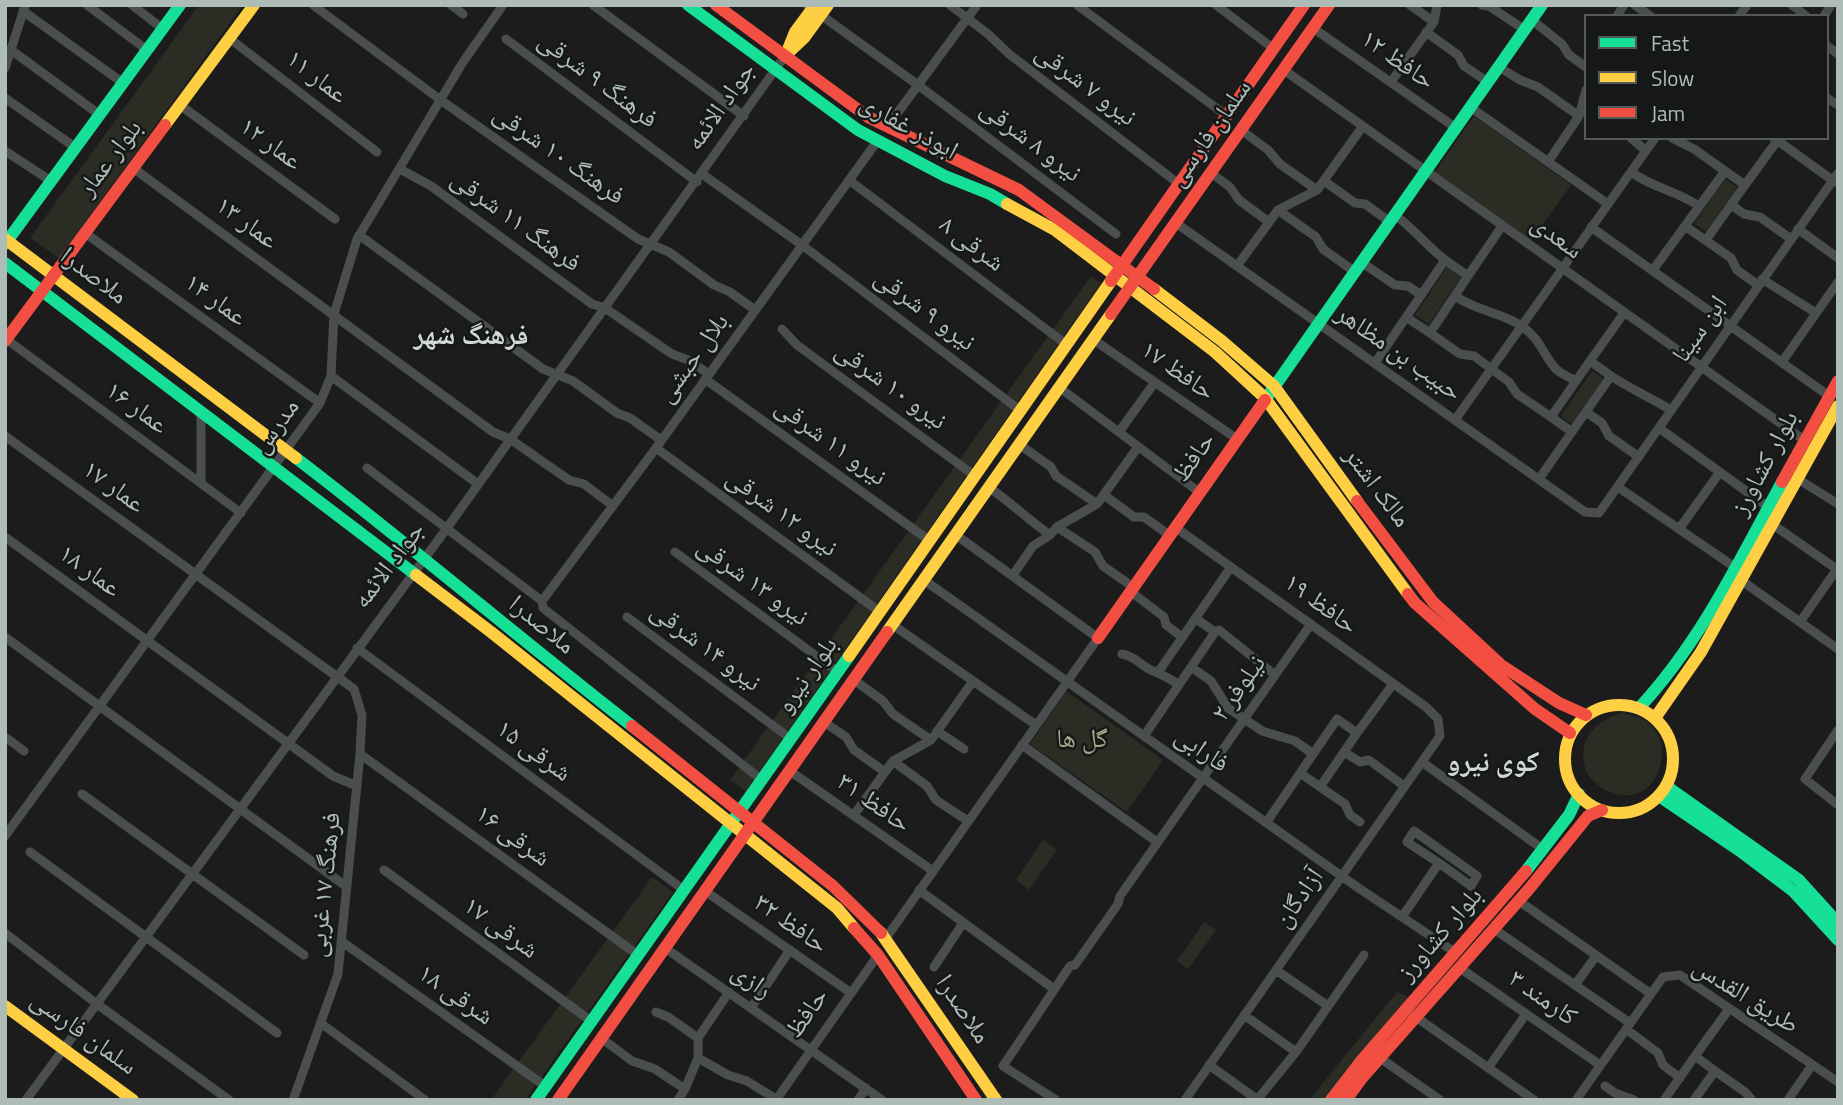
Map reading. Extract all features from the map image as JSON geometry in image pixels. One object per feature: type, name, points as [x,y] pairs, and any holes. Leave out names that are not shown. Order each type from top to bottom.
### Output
[{"type":"street","points":[[87,5],[148,50]]},
{"type":"street","points":[[132,5],[163,29]]},
{"type":"street","name":"بلوار عمار","points":[[6,241],[180,5]]},
{"type":"street","name":"بلوار عمار","points":[[6,340],[254,5]]},
{"type":"street","name":"فرهنگ ۱۰ شرقی","points":[[313,5],[442,102],[638,239],[669,252],[714,285],[730,292],[755,310]]},
{"type":"street","points":[[451,5],[463,14]]},
{"type":"street","name":"مدرس","points":[[5,836],[320,403],[331,376],[334,314],[359,235],[442,102],[463,62],[503,5]]},
{"type":"street","points":[[593,5],[744,116]]},
{"type":"street","name":"ابوذر غفاری","points":[[688,5],[858,130],[945,176],[990,194],[1055,230],[1130,288]]},
{"type":"street","name":"ابوذر غفاری","points":[[716,5],[868,117],[1019,190],[1138,276]]},
{"type":"street","name":"نیرو ۷ شرقی","points":[[950,5],[1009,54],[1180,184]]},
{"type":"street","points":[[896,115],[977,5]]},
{"type":"street","points":[[1077,5],[1227,116]]},
{"type":"street","points":[[1216,5],[1274,49]]},
{"type":"street","name":"سلمان فارسی","points":[[1114,276],[1304,5]]},
{"type":"street","name":"سلمان فارسی","points":[[1130,288],[1329,5]]},
{"type":"street","points":[[1410,5],[1434,22]]},
{"type":"street","points":[[1391,82],[1434,22],[1437,5]]},
{"type":"street","points":[[1482,5],[1528,25],[1562,44],[1569,55],[1584,66]]},
{"type":"street","name":"حافظ","points":[[886,938],[1542,5]]},
{"type":"street","points":[[1635,5],[1649,11]]},
{"type":"street","points":[[5,68],[24,8],[123,83]]},
{"type":"street","name":"جواد الائمه","points":[[26,1100],[447,528],[744,116],[785,55],[804,38],[817,8]]},
{"type":"street","name":"نیرو ۸ شرقی","points":[[817,8],[1116,234]]},
{"type":"street","name":"حافظ ۱۲","points":[[1313,28],[1456,128]]},
{"type":"street","points":[[1426,33],[1458,55],[1464,66],[1488,82]]},
{"type":"street","name":"عمار ۱۱","points":[[229,38],[377,152]]},
{"type":"street","name":"فرهنگ ۹ شرقی","points":[[506,39],[699,178],[802,245]]},
{"type":"street","points":[[11,50],[100,115]]},
{"type":"street","points":[[1499,67],[1538,87],[1579,116]]},
{"type":"street","name":"سعدی","points":[[1284,70],[1804,440]]},
{"type":"street","points":[[5,98],[76,148]]},
{"type":"street","points":[[1548,162],[1579,116],[1584,98]]},
{"type":"street","name":"عمار ۱۲","points":[[180,105],[335,219]]},
{"type":"street","points":[[1470,107],[1608,204]]},
{"type":"street","points":[[1237,266],[1278,210],[1317,190],[1363,126]]},
{"type":"street","points":[[1241,130],[1268,150],[1280,164],[1317,190]]},
{"type":"street","points":[[1633,140],[1646,151]]},
{"type":"street","points":[[1455,420],[1654,140]]},
{"type":"street","points":[[1676,140],[1694,149],[1745,186]]},
{"type":"street","points":[[1706,240],[1775,140]]},
{"type":"street","points":[[1778,140],[1836,179]]},
{"type":"street","name":"بلال حبشی","points":[[542,601],[878,141]]},
{"type":"street","points":[[5,151],[51,181]]},
{"type":"street","name":"عمار ۱۳","points":[[133,168],[493,432],[510,439],[569,480],[584,484],[613,506]]},
{"type":"street","name":"فرهنگ ۱۱ شرقی","points":[[400,169],[431,186],[592,304],[605,308],[672,354],[688,360],[707,377]]},
{"type":"street","points":[[1653,270],[1724,171]]},
{"type":"street","points":[[1631,172],[1648,185],[1682,195],[1699,206]]},
{"type":"street","points":[[1211,173],[1269,222]]},
{"type":"street","name":"ابن سینا","points":[[1599,513],[1760,282],[1836,179]]},
{"type":"street","name":"۸ شرقی","points":[[849,180],[1067,345]]},
{"type":"street","points":[[1324,181],[1355,202],[1365,204],[1416,230],[1424,244],[1468,276]]},
{"type":"street","points":[[1731,205],[1744,214],[1760,217],[1791,239]]},
{"type":"street","points":[[1278,210],[1316,237],[1323,249],[1395,285],[1408,286],[1421,295]]},
{"type":"street","name":"حبیب بن مظاهر","points":[[1176,223],[1585,512],[1599,513]]},
{"type":"street","points":[[1430,332],[1502,226]]},
{"type":"street","points":[[1685,226],[1731,258],[1737,270],[1816,313]]},
{"type":"street","points":[[1591,227],[1833,401]]},
{"type":"street","points":[[1798,229],[1838,258]]},
{"type":"street","name":"عمار ۱۴","points":[[85,233],[320,403]]},
{"type":"street","name":"نیرو ۱۲ شرقی","points":[[359,235],[543,369],[573,381],[617,413],[630,418],[659,444],[880,612]]},
{"type":"street","name":"ملاصدرا","points":[[6,241],[368,513],[527,644],[833,886],[886,938],[996,1100]]},
{"type":"street","name":"نیرو ۹ شرقی","points":[[802,245],[1021,411]]},
{"type":"street","points":[[1375,363],[1445,260]]},
{"type":"street","name":"ملاصدرا","points":[[5,263],[502,641],[837,908],[878,955],[976,1100]]},
{"type":"street","name":"بلوار نیرو","points":[[536,1100],[1114,276]]},
{"type":"street","name":"مالک اشتر","points":[[1138,276],[1222,341],[1274,386],[1433,602],[1501,665],[1559,703],[1586,715]]},
{"type":"street","points":[[1782,362],[1838,282]]},
{"type":"street","name":"بلوار نیرو","points":[[564,1098],[601,1038],[1130,288]]},
{"type":"street","name":"مالک اشتر","points":[[1130,288],[1215,352],[1265,398],[1415,603],[1535,709],[1570,733]]},
{"type":"street","points":[[67,310],[70,301],[79,295]]},
{"type":"street","points":[[1454,296],[1493,315],[1508,317],[1521,326],[1535,336],[1557,369],[1576,382]]},
{"type":"street","points":[[1551,417],[1624,313]]},
{"type":"street","points":[[1406,317],[1460,354],[1475,356],[1509,382],[1517,394],[1572,432]]},
{"type":"street","name":"نیرو ۱۰ شرقی","points":[[782,329],[797,345],[975,476]]},
{"type":"street","name":"عمار ۱۶","points":[[6,340],[241,513]]},
{"type":"street","name":"حافظ ۱۷","points":[[1094,340],[1237,439]]},
{"type":"street","points":[[1590,361],[1636,393],[1648,396],[1671,410]]},
{"type":"street","points":[[331,376],[478,484]]},
{"type":"street","points":[[1539,479],[1611,376]]},
{"type":"street","name":"نیرو ۱۱ شرقی","points":[[707,377],[930,541]]},
{"type":"street","name":"بلوار کشاورز","points":[[1655,718],[1701,652],[1798,478],[1833,401],[1838,381]]},
{"type":"street","points":[[1119,432],[1155,382]]},
{"type":"street","points":[[1060,388],[1199,492]]},
{"type":"street","name":"بلوار کشاورز","points":[[1639,708],[1663,684],[1696,636],[1736,568],[1804,440],[1833,401]]},
{"type":"street","points":[[1586,412],[1602,423],[1609,436],[1639,457]]},
{"type":"street","points":[[201,413],[201,482]]},
{"type":"street","points":[[1659,428],[1769,507]]},
{"type":"street","name":"عمار ۱۷","points":[[5,436],[336,676]]},
{"type":"street","points":[[1020,445],[1051,467],[1056,476],[1097,504]]},
{"type":"street","points":[[1013,575],[1032,546],[1050,536],[1057,527],[1097,504],[1138,447]]},
{"type":"street","points":[[367,468],[542,601],[543,608],[762,780]]},
{"type":"street","points":[[1679,529],[1720,472]]},
{"type":"street","points":[[1798,478],[1838,504]]},
{"type":"street","points":[[1618,487],[1736,568]]},
{"type":"street","points":[[990,488],[1050,536]]},
{"type":"street","name":"حافظ ۱۹","points":[[1104,495],[1133,517],[1144,517],[1172,531],[1231,567],[1426,707],[1438,719]]},
{"type":"street","points":[[1772,524],[1837,569],[1800,622]]},
{"type":"street","points":[[1057,527],[1095,552],[1103,566],[1164,617],[1166,625],[1182,637]]},
{"type":"street","points":[[956,535],[1098,638]]},
{"type":"street","name":"عمار ۱۸","points":[[5,537],[333,776],[357,786]]},
{"type":"street","name":"نیرو ۱۳ شرقی","points":[[675,552],[838,672]]},
{"type":"street","points":[[1159,671],[1231,567]]},
{"type":"street","name":"فارابی","points":[[924,580],[1266,823],[1456,953]]},
{"type":"street","points":[[1742,581],[1838,649]]},
{"type":"street","name":"نیرو ۱۴ شرقی","points":[[627,617],[791,739]]},
{"type":"street","points":[[1195,618],[1215,632]]},
{"type":"street","name":"نیلوفر ۲","points":[[1056,1100],[1003,1066],[1070,966],[1075,965],[1118,904],[1120,896],[1157,842],[1311,624]]},
{"type":"street","points":[[893,625],[1036,725]]},
{"type":"street","points":[[1144,736],[1215,632],[1219,630],[1275,675]]},
{"type":"street","points":[[5,638],[346,887]]},
{"type":"street","name":"۱۵ شرقی","points":[[357,648],[684,890]]},
{"type":"street","points":[[1122,654],[1131,655],[1179,685]]},
{"type":"street","points":[[1191,667],[1212,681],[1228,708],[1262,731],[1295,741],[1313,754]]},
{"type":"street","name":"فرهنگ ۱۷ غربی","points":[[295,1099],[338,974],[357,786],[362,715],[354,689],[336,676]]},
{"type":"street","points":[[854,680],[883,701],[893,714],[931,740]]},
{"type":"street","points":[[854,816],[893,761],[931,740],[973,681]]},
{"type":"street","points":[[1320,787],[1393,684]]},
{"type":"street","points":[[1621,704],[1639,708],[1655,718],[1667,732],[1673,750],[1673,768],[1663,791],[1647,806],[1617,813],[1602,810],[1578,794],[1565,770],[1565,751],[1570,733],[1586,715],[1603,706],[1621,704]]},
{"type":"street","points":[[1266,823],[1337,719],[1357,733]]},
{"type":"street","name":"آزادگان","points":[[1185,1100],[1440,736],[1438,719]]},
{"type":"street","points":[[824,722],[845,737],[854,750],[885,772]]},
{"type":"street","points":[[937,730],[964,749]]},
{"type":"street","points":[[1838,730],[1805,779],[1838,805]]},
{"type":"street","points":[[5,737],[24,751]]},
{"type":"street","points":[[1022,744],[1157,842]]},
{"type":"street","points":[[1344,752],[1360,762],[1369,761],[1404,786]]},
{"type":"street","name":"۱۶ شرقی","points":[[360,754],[638,955]]},
{"type":"street","points":[[893,761],[927,786],[936,800],[968,821]]},
{"type":"street","points":[[1422,762],[1544,850]]},
{"type":"street","name":"حافظ ۳۱","points":[[790,771],[933,871]]},
{"type":"street","points":[[1300,773],[1345,804],[1350,815],[1360,822]]},
{"type":"street","points":[[1663,791],[1799,880],[1838,923]]},
{"type":"street","points":[[1663,791],[1793,891],[1838,940]]},
{"type":"street","points":[[82,793],[304,955]]},
{"type":"street","name":"بلوار کشاورز","points":[[1346,1100],[1456,953],[1544,850],[1569,815],[1578,794]]},
{"type":"street","name":"بلوار کشاورز","points":[[1331,1100],[1411,1013],[1460,968],[1588,816],[1602,810]]},
{"type":"street","points":[[1414,831],[1477,876],[1471,886],[1439,863],[1407,842],[1414,831]]},
{"type":"street","points":[[30,852],[277,1033]]},
{"type":"street","points":[[1402,917],[1439,863]]},
{"type":"street","name":"۱۷ شرقی","points":[[384,870],[591,1021]]},
{"type":"street","points":[[919,890],[1054,989]]},
{"type":"street","name":"حافظ ۳۲","points":[[705,891],[851,993]]},
{"type":"street","points":[[1519,901],[1650,994],[1576,1100]]},
{"type":"street","points":[[934,967],[963,923]]},
{"type":"street","points":[[1494,929],[1575,985],[1628,1026],[1658,1053],[1663,1065],[1680,1078]]},
{"type":"street","points":[[5,933],[229,1100]]},
{"type":"street","name":"۱۸ شرقی","points":[[341,941],[545,1086]]},
{"type":"street","name":"رازی","points":[[665,948],[882,1100]]},
{"type":"street","points":[[751,1007],[790,950]]},
{"type":"street","name":"حافظ","points":[[776,1100],[878,955]]},
{"type":"street","points":[[1209,1065],[1258,1100],[1296,1052],[1364,955]]},
{"type":"street","points":[[1575,985],[1596,956]]},
{"type":"street","name":"کارمند ۳","points":[[1460,968],[1600,1065]]},
{"type":"street","points":[[1276,970],[1328,1006]]},
{"type":"street","name":"طریق القدس","points":[[1650,994],[1663,976],[1679,975],[1838,1082]]},
{"type":"street","points":[[677,1100],[685,1089],[698,1059],[698,1038],[729,992]]},
{"type":"street","name":"سلمان فارسی","points":[[5,1006],[133,1100]]},
{"type":"street","points":[[1664,1100],[1729,1009]]},
{"type":"street","points":[[656,1012],[698,1038]]},
{"type":"street","points":[[1411,1013],[1534,1100]]},
{"type":"street","points":[[1488,1068],[1526,1014]]},
{"type":"street","points":[[1244,1015],[1296,1052]]},
{"type":"street","points":[[322,1024],[425,1100]]},
{"type":"street","points":[[601,1038],[632,1061],[655,1069],[685,1089]]},
{"type":"street","points":[[1695,1056],[1752,1100]]},
{"type":"street","points":[[1380,1058],[1440,1100]]},
{"type":"street","points":[[698,1059],[728,1075],[747,1081],[776,1100]]},
{"type":"street","points":[[1788,1100],[1812,1065]]},
{"type":"street","points":[[1694,1100],[1715,1071]]},
{"type":"street","points":[[1605,1086],[1634,1100]]},
{"type":"street","points":[[858,1100],[866,1088]]},
{"type":"green space","points":[[199,5],[243,5],[59,258],[30,238]]},
{"type":"green space","points":[[1474,116],[1571,185],[1531,241],[1435,172]]},
{"type":"green space","points":[[1725,179],[1737,187],[1706,232],[1694,223]]},
{"type":"green space","points":[[1447,267],[1461,277],[1429,324],[1415,315]]},
{"type":"green space","points":[[1091,276],[1101,283],[746,791],[730,780]]},
{"type":"green space","points":[[1592,371],[1603,379],[1572,424],[1561,416]]},
{"type":"green space","name":"گل ها","points":[[1066,691],[1163,760],[1127,812],[1030,744]]},
{"type":"green space","points":[[1622,713],[1647,722],[1656,732],[1661,744],[1662,757],[1653,782],[1632,795],[1617,794],[1604,789],[1588,775],[1584,762],[1583,752],[1589,735],[1603,722]]},
{"type":"green space","points":[[1043,840],[1057,850],[1029,890],[1016,880]]},
{"type":"green space","points":[[652,877],[673,892],[525,1100],[491,1100]]},
{"type":"green space","points":[[1204,922],[1216,930],[1188,969],[1177,961]]},
{"type":"green space","points":[[1397,992],[1409,997],[1331,1100],[1309,1100]]},
{"type":"traffic: fast","points":[[5,244],[180,5]]},
{"type":"traffic: fast","points":[[688,5],[858,130],[945,176],[990,194],[1007,204]]},
{"type":"traffic: fast","points":[[1265,400],[1542,5]]},
{"type":"traffic: fast","points":[[5,263],[416,575]]},
{"type":"traffic: fast","points":[[296,458],[632,726]]},
{"type":"traffic: fast","points":[[1639,708],[1681,656],[1718,600],[1782,482]]},
{"type":"traffic: fast","points":[[536,1100],[849,656]]},
{"type":"traffic: fast","points":[[1666,786],[1799,880],[1838,923]]},
{"type":"traffic: fast","points":[[1526,871],[1569,815],[1579,794]]},
{"type":"traffic: fast","points":[[1659,796],[1793,891],[1838,940]]},
{"type":"traffic: slow","points":[[165,125],[254,5]]},
{"type":"traffic: slow","points":[[787,52],[795,32],[815,5]]},
{"type":"traffic: slow","points":[[785,56],[804,38],[828,5]]},
{"type":"traffic: slow","points":[[1007,204],[1055,230],[1215,352],[1265,398],[1408,594]]},
{"type":"traffic: slow","points":[[5,239],[296,458]]},
{"type":"traffic: slow","points":[[849,656],[1111,281]]},
{"type":"traffic: slow","points":[[1154,289],[1222,341],[1274,386],[1357,501]]},
{"type":"traffic: slow","points":[[887,632],[1111,314]]},
{"type":"traffic: slow","points":[[1655,718],[1701,652],[1838,406]]},
{"type":"traffic: slow","points":[[416,575],[837,908],[854,928]]},
{"type":"traffic: slow","points":[[1619,705],[1640,709],[1657,721],[1669,738],[1673,759],[1669,780],[1657,797],[1640,809],[1619,813],[1598,809],[1581,797],[1569,780],[1565,759],[1569,738],[1581,721],[1598,709],[1619,705]]},
{"type":"traffic: slow","points":[[881,933],[996,1100]]},
{"type":"traffic: slow","points":[[5,1006],[133,1100]]},
{"type":"traffic: jam","points":[[716,5],[868,117],[1019,190],[1154,289]]},
{"type":"traffic: jam","points":[[1111,281],[1304,5]]},
{"type":"traffic: jam","points":[[1111,314],[1329,5]]},
{"type":"traffic: jam","points":[[5,341],[165,125]]},
{"type":"traffic: jam","points":[[1782,482],[1838,381]]},
{"type":"traffic: jam","points":[[1098,638],[1265,400]]},
{"type":"traffic: jam","points":[[1357,501],[1433,602],[1501,665],[1559,703],[1586,715]]},
{"type":"traffic: jam","points":[[1408,594],[1535,709],[1570,733]]},
{"type":"traffic: jam","points":[[558,1100],[887,632]]},
{"type":"traffic: jam","points":[[632,726],[833,886],[881,933]]},
{"type":"traffic: jam","points":[[1346,1100],[1362,1078],[1529,889],[1588,816],[1602,810]]},
{"type":"traffic: jam","points":[[1331,1100],[1362,1060],[1526,871]]},
{"type":"traffic: jam","points":[[854,928],[878,955],[976,1100]]},
{"type":"district","name":"فرهنگ شهر","points":[[471,337]]},
{"type":"district","name":"کوی نیرو","points":[[1493,764]]}]
